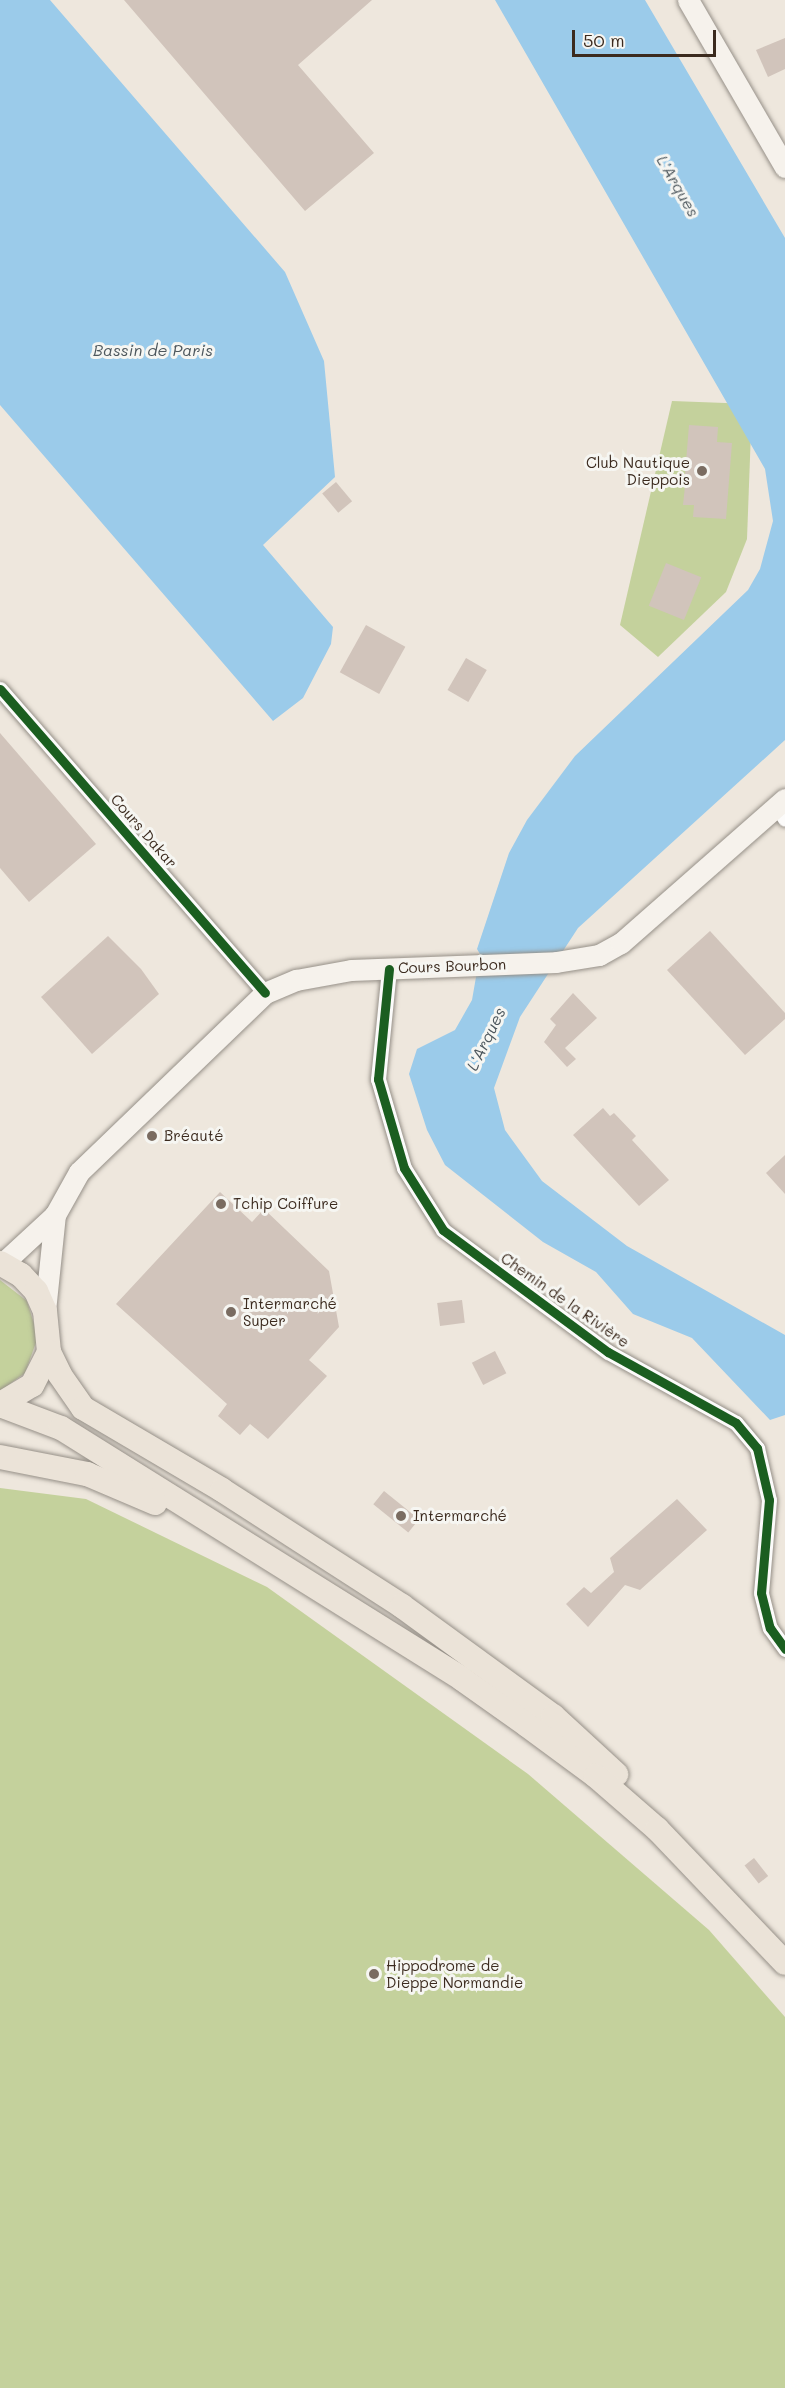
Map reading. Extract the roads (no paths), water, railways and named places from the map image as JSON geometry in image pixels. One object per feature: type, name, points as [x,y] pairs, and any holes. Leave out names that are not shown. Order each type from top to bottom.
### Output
[{"type":"main road","points":[[688,0],[785,167]]},
{"type":"main road","name":"Cours Bourbon","points":[[1,1264],[55,1215],[80,1172],[265,993],[296,980],[351,970],[556,962],[599,955],[621,943],[782,808]]},
{"type":"main road","name":"Cours Bourbon","points":[[45,1311],[55,1215]]},
{"type":"main road","points":[[1,1264],[21,1275],[36,1291],[45,1311],[49,1352],[60,1376],[83,1408],[222,1490],[402,1606],[553,1716],[665,1823],[720,1893]]},
{"type":"main road","points":[[0,1405],[32,1385],[49,1352]]},
{"type":"main road","points":[[0,1405],[61,1428],[249,1549],[462,1679],[536,1731],[648,1821],[720,1893],[785,1963]]},
{"type":"main road","points":[[0,1457],[87,1474],[249,1549]]},
{"type":"street","name":"Cours Dakar","points":[[0,689],[265,993]]},
{"type":"street","name":"Chemin de la Rivière","points":[[389,969],[378,1079],[404,1168],[443,1230],[608,1352],[736,1423],[757,1448],[770,1500],[761,1593],[770,1628],[785,1649]]},
{"type":"water","name":"Bassin de Paris","points":[[0,0],[50,0],[285,272],[324,361],[335,477],[263,545],[333,627],[331,644],[303,698],[273,721],[0,405]]},
{"type":"water","name":"L'Arques","points":[[495,0],[645,0],[785,238],[785,740],[578,928],[520,1017],[494,1088],[505,1130],[542,1181],[627,1246],[785,1335],[785,1415],[770,1420],[692,1338],[633,1314],[596,1272],[543,1242],[445,1165],[427,1130],[409,1074],[417,1049],[455,1030],[472,1000],[480,954],[477,949],[509,853],[527,820],[575,756],[748,590],[760,569],[773,521],[765,469]]},
{"type":"place","name":"Club Nautique Dieppois","points":[[702,471]]},
{"type":"place","name":"Bréauté","points":[[152,1136]]},
{"type":"place","name":"Tchip Coiffure","points":[[221,1204]]},
{"type":"place","name":"Intermarché Super","points":[[231,1312]]},
{"type":"place","name":"Intermarché","points":[[401,1516]]},
{"type":"place","name":"Hippodrome de Dieppe Normandie","points":[[374,1974]]}]
